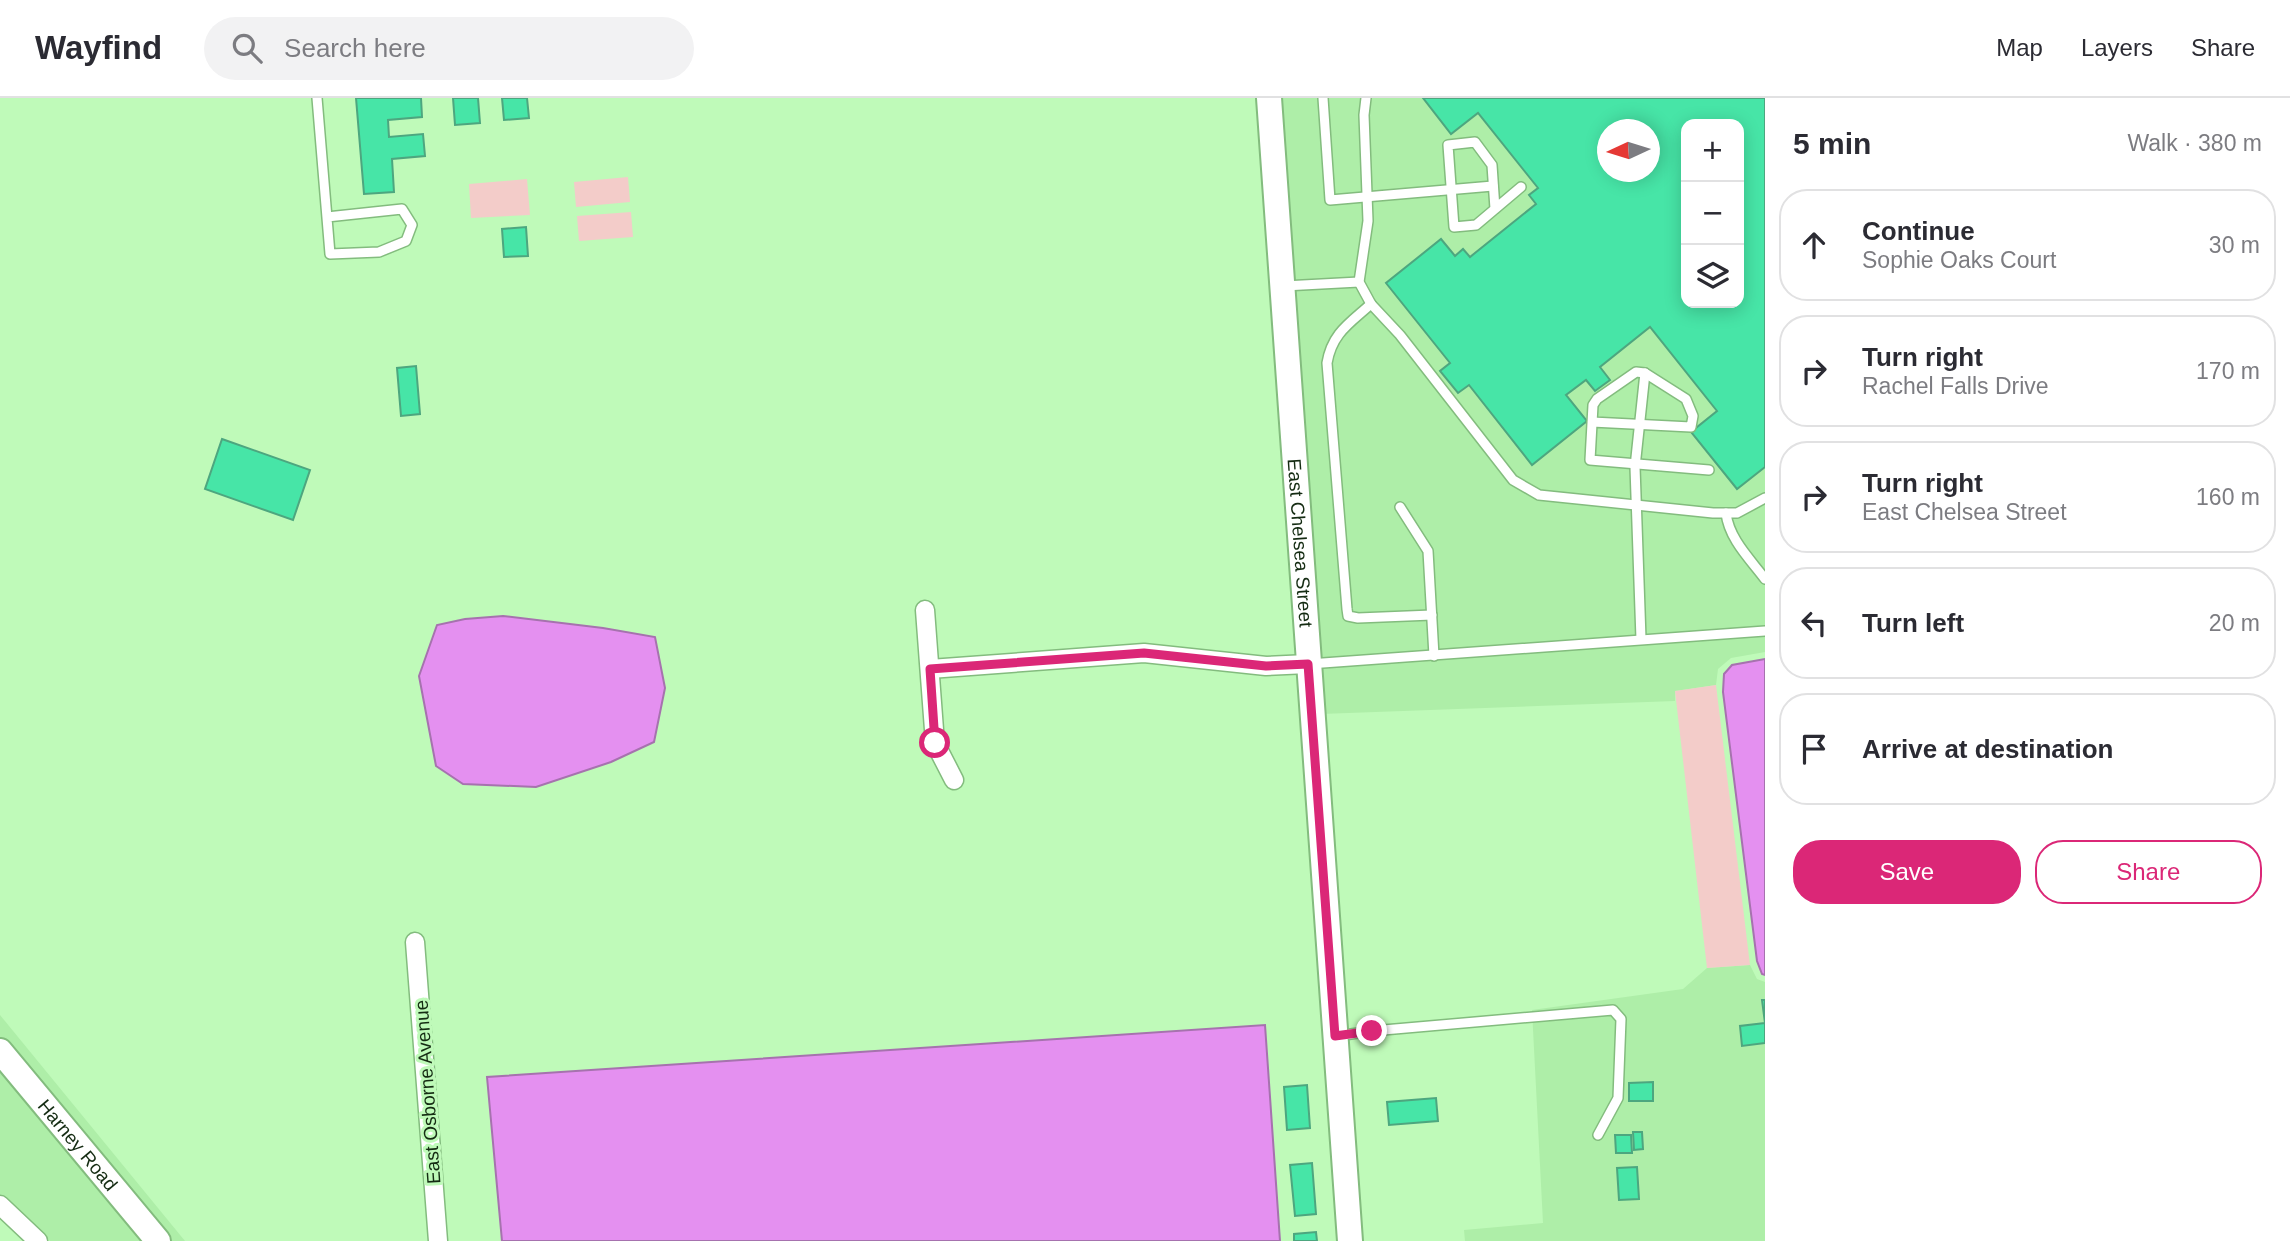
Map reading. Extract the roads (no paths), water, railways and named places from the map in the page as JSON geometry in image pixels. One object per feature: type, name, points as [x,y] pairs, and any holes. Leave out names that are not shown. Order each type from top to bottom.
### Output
[{"type":"street","name":"East Chelsea Street","points":[[1269,98],[1350,1241]]},
{"type":"street","points":[[925,610],[935,743],[954,780]]},
{"type":"street","points":[[930,669],[1144,653],[1266,666],[1308,664]]},
{"type":"street","name":"East Osborne Avenue","points":[[415,943],[438,1241]]},
{"type":"street","name":"Harney Road","points":[[0,1051],[158,1241]]},
{"type":"street","points":[[3,1211],[38,1241]]},
{"type":"lane","points":[[317,98],[330,254],[379,252],[406,241],[412,225],[402,209],[327,217]]},
{"type":"lane","points":[[1323,98],[1330,200],[1493,186]]},
{"type":"lane","points":[[1366,98],[1364,115],[1368,221],[1359,282],[1371,304],[1401,335],[1513,480],[1539,495],[1726,513],[1737,513],[1765,498]]},
{"type":"lane","points":[[1495,209],[1492,165],[1475,142],[1448,145],[1454,227],[1476,225],[1495,209],[1521,187]]},
{"type":"lane","points":[[1282,286],[1359,282]]},
{"type":"lane","points":[[1371,304],[1339,332],[1330,347],[1327,363],[1346,609],[1348,615],[1358,618],[1432,615]]},
{"type":"lane","points":[[1592,422],[1691,427],[1693,416],[1686,398],[1645,373],[1636,372],[1597,399],[1593,405],[1592,422],[1590,460],[1709,470]]},
{"type":"lane","points":[[1641,639],[1635,464],[1645,373]]},
{"type":"lane","points":[[1400,507],[1428,551],[1434,656]]},
{"type":"lane","points":[[1726,513],[1734,538],[1765,579]]},
{"type":"lane","points":[[1308,664],[1765,631]]},
{"type":"lane","points":[[1335,1036],[1613,1010],[1621,1019],[1618,1098],[1598,1135]]}]
